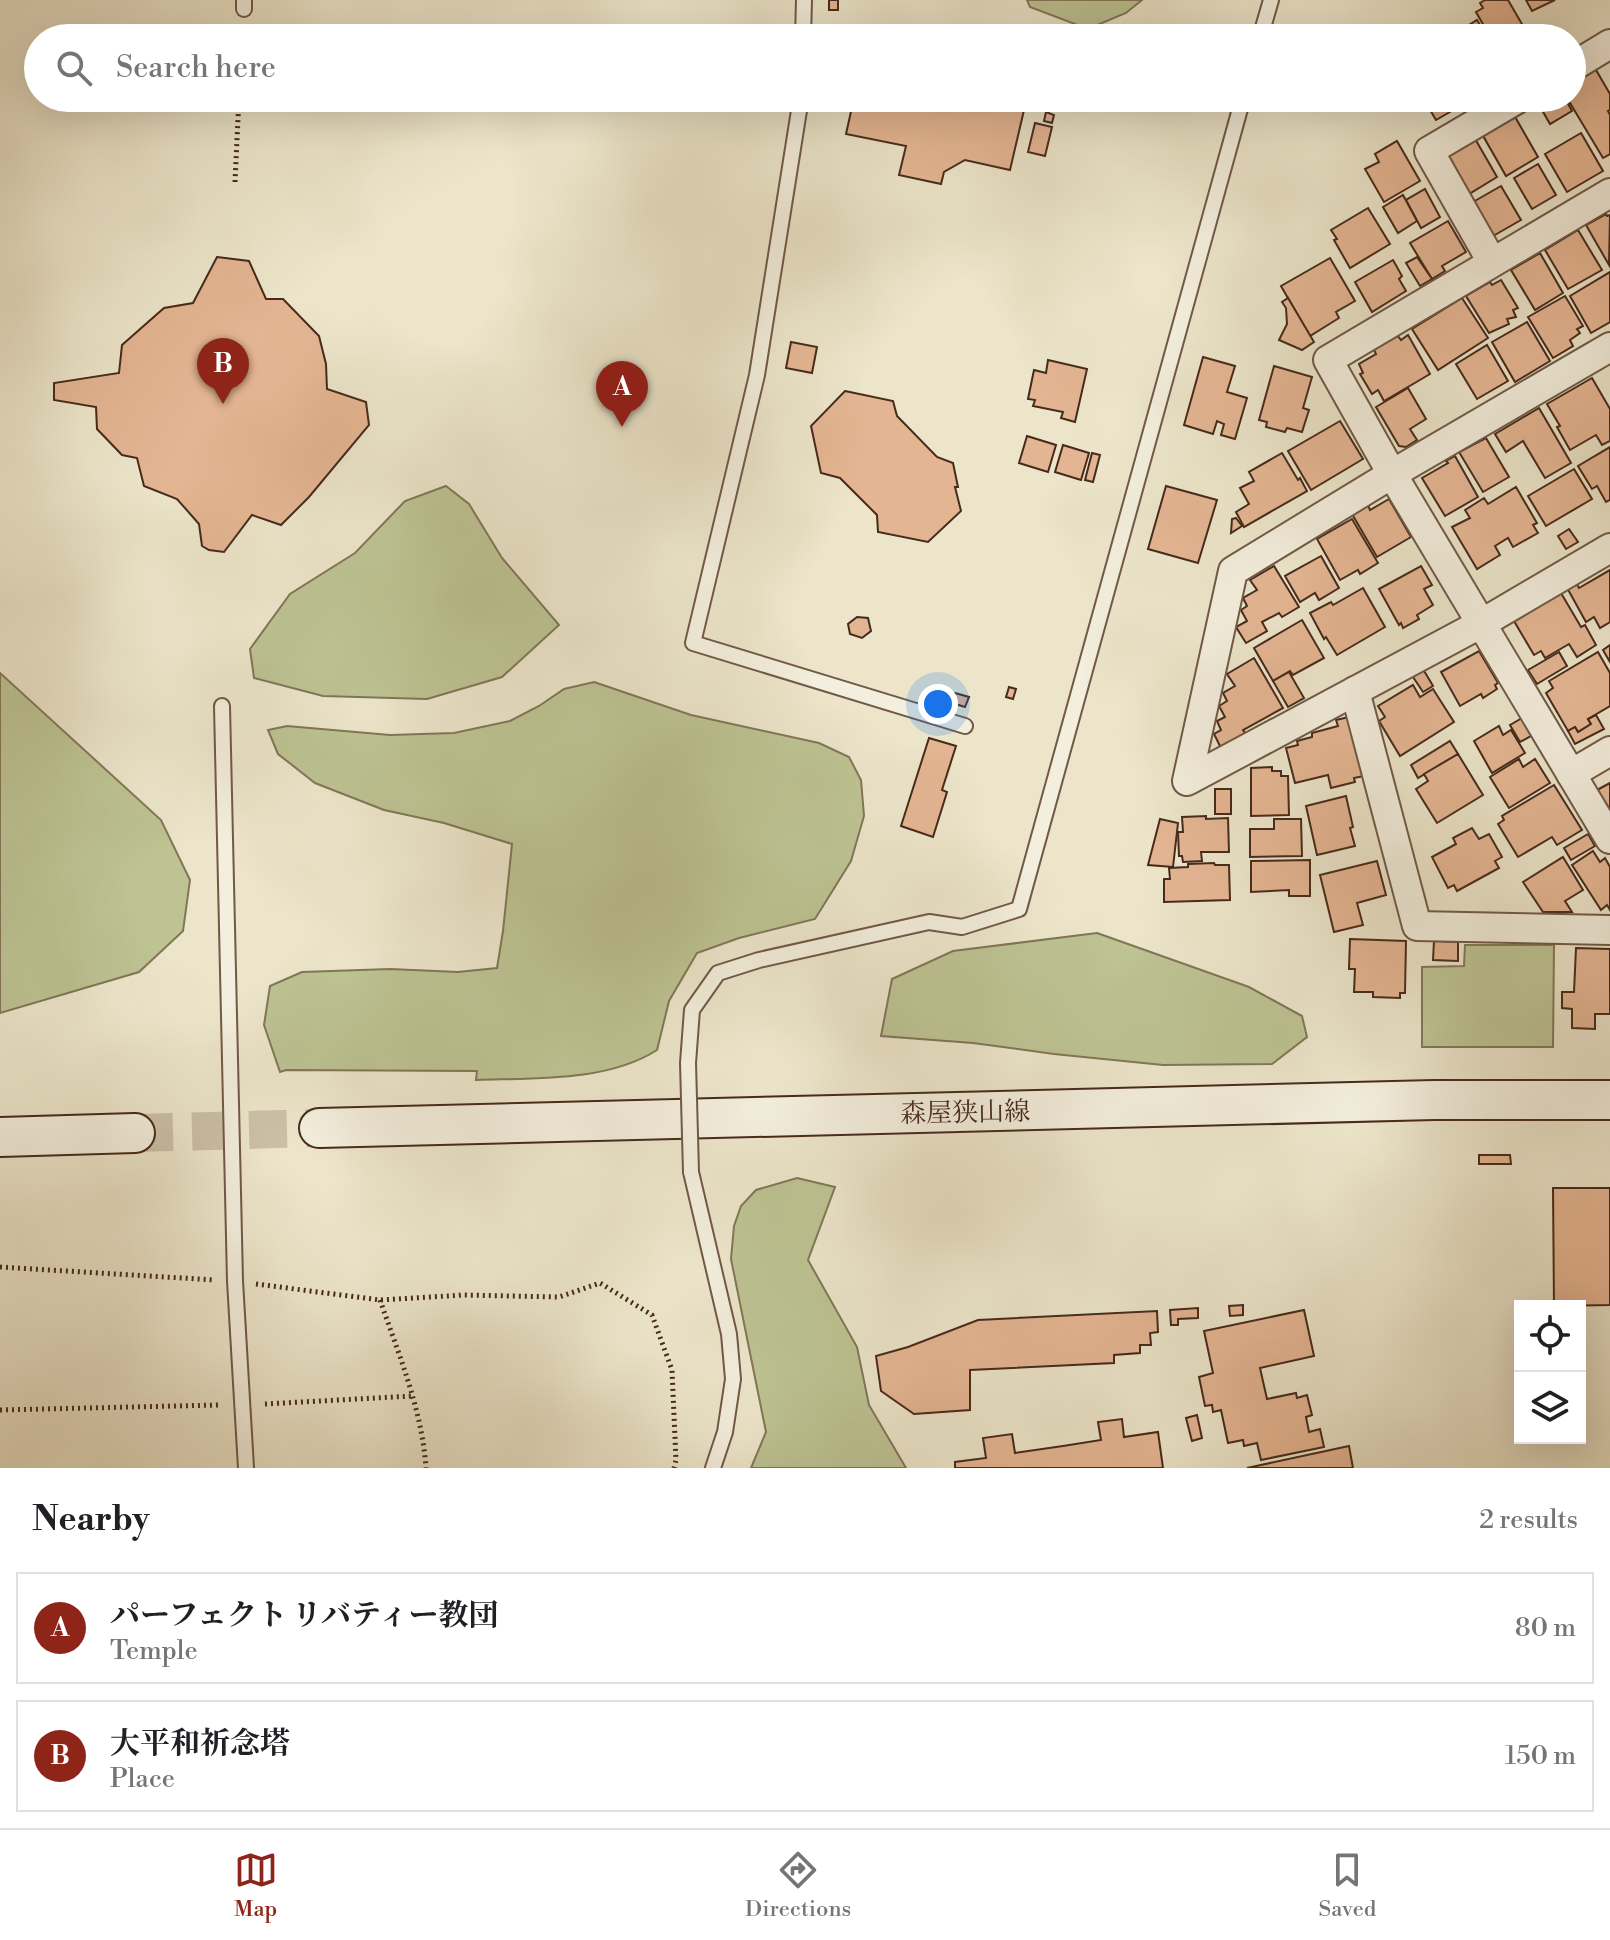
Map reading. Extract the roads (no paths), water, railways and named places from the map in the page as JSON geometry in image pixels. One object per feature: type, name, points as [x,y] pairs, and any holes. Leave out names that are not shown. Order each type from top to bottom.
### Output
[{"type":"main road","name":"森屋狭山線","points":[[319,1128],[1434,1100],[1610,1100]]},
{"type":"main road","points":[[0,1137],[135,1133]]},
{"type":"street","points":[[1586,59],[1610,44]]},
{"type":"street","points":[[1492,262],[1429,151],[1495,112]]},
{"type":"street","points":[[1610,193],[1328,360],[1392,474],[1610,839]]},
{"type":"street","points":[[1610,347],[1233,571],[1187,781],[1481,623],[1610,548]]},
{"type":"street","points":[[1355,691],[1417,926],[1610,930]]},
{"type":"street","points":[[1571,774],[1610,751]]},
{"type":"lane","points":[[803,24],[804,0]]},
{"type":"lane","points":[[1264,24],[1271,0]]},
{"type":"lane","points":[[799,112],[757,375],[693,643],[965,726]]},
{"type":"lane","points":[[713,1468],[725,1432],[733,1379],[729,1334],[691,1172],[688,1063],[692,1010],[718,973],[759,960],[929,922],[962,927],[1019,909],[1239,112]]},
{"type":"lane","points":[[222,706],[235,1281],[246,1468]]},
{"type":"tunnel","points":[[135,1133],[319,1128]]},
{"type":"place","name":"大平和祈念塔","points":[[223,404]]},
{"type":"place","name":"パーフェクト リバティー教団","points":[[622,427]]}]
